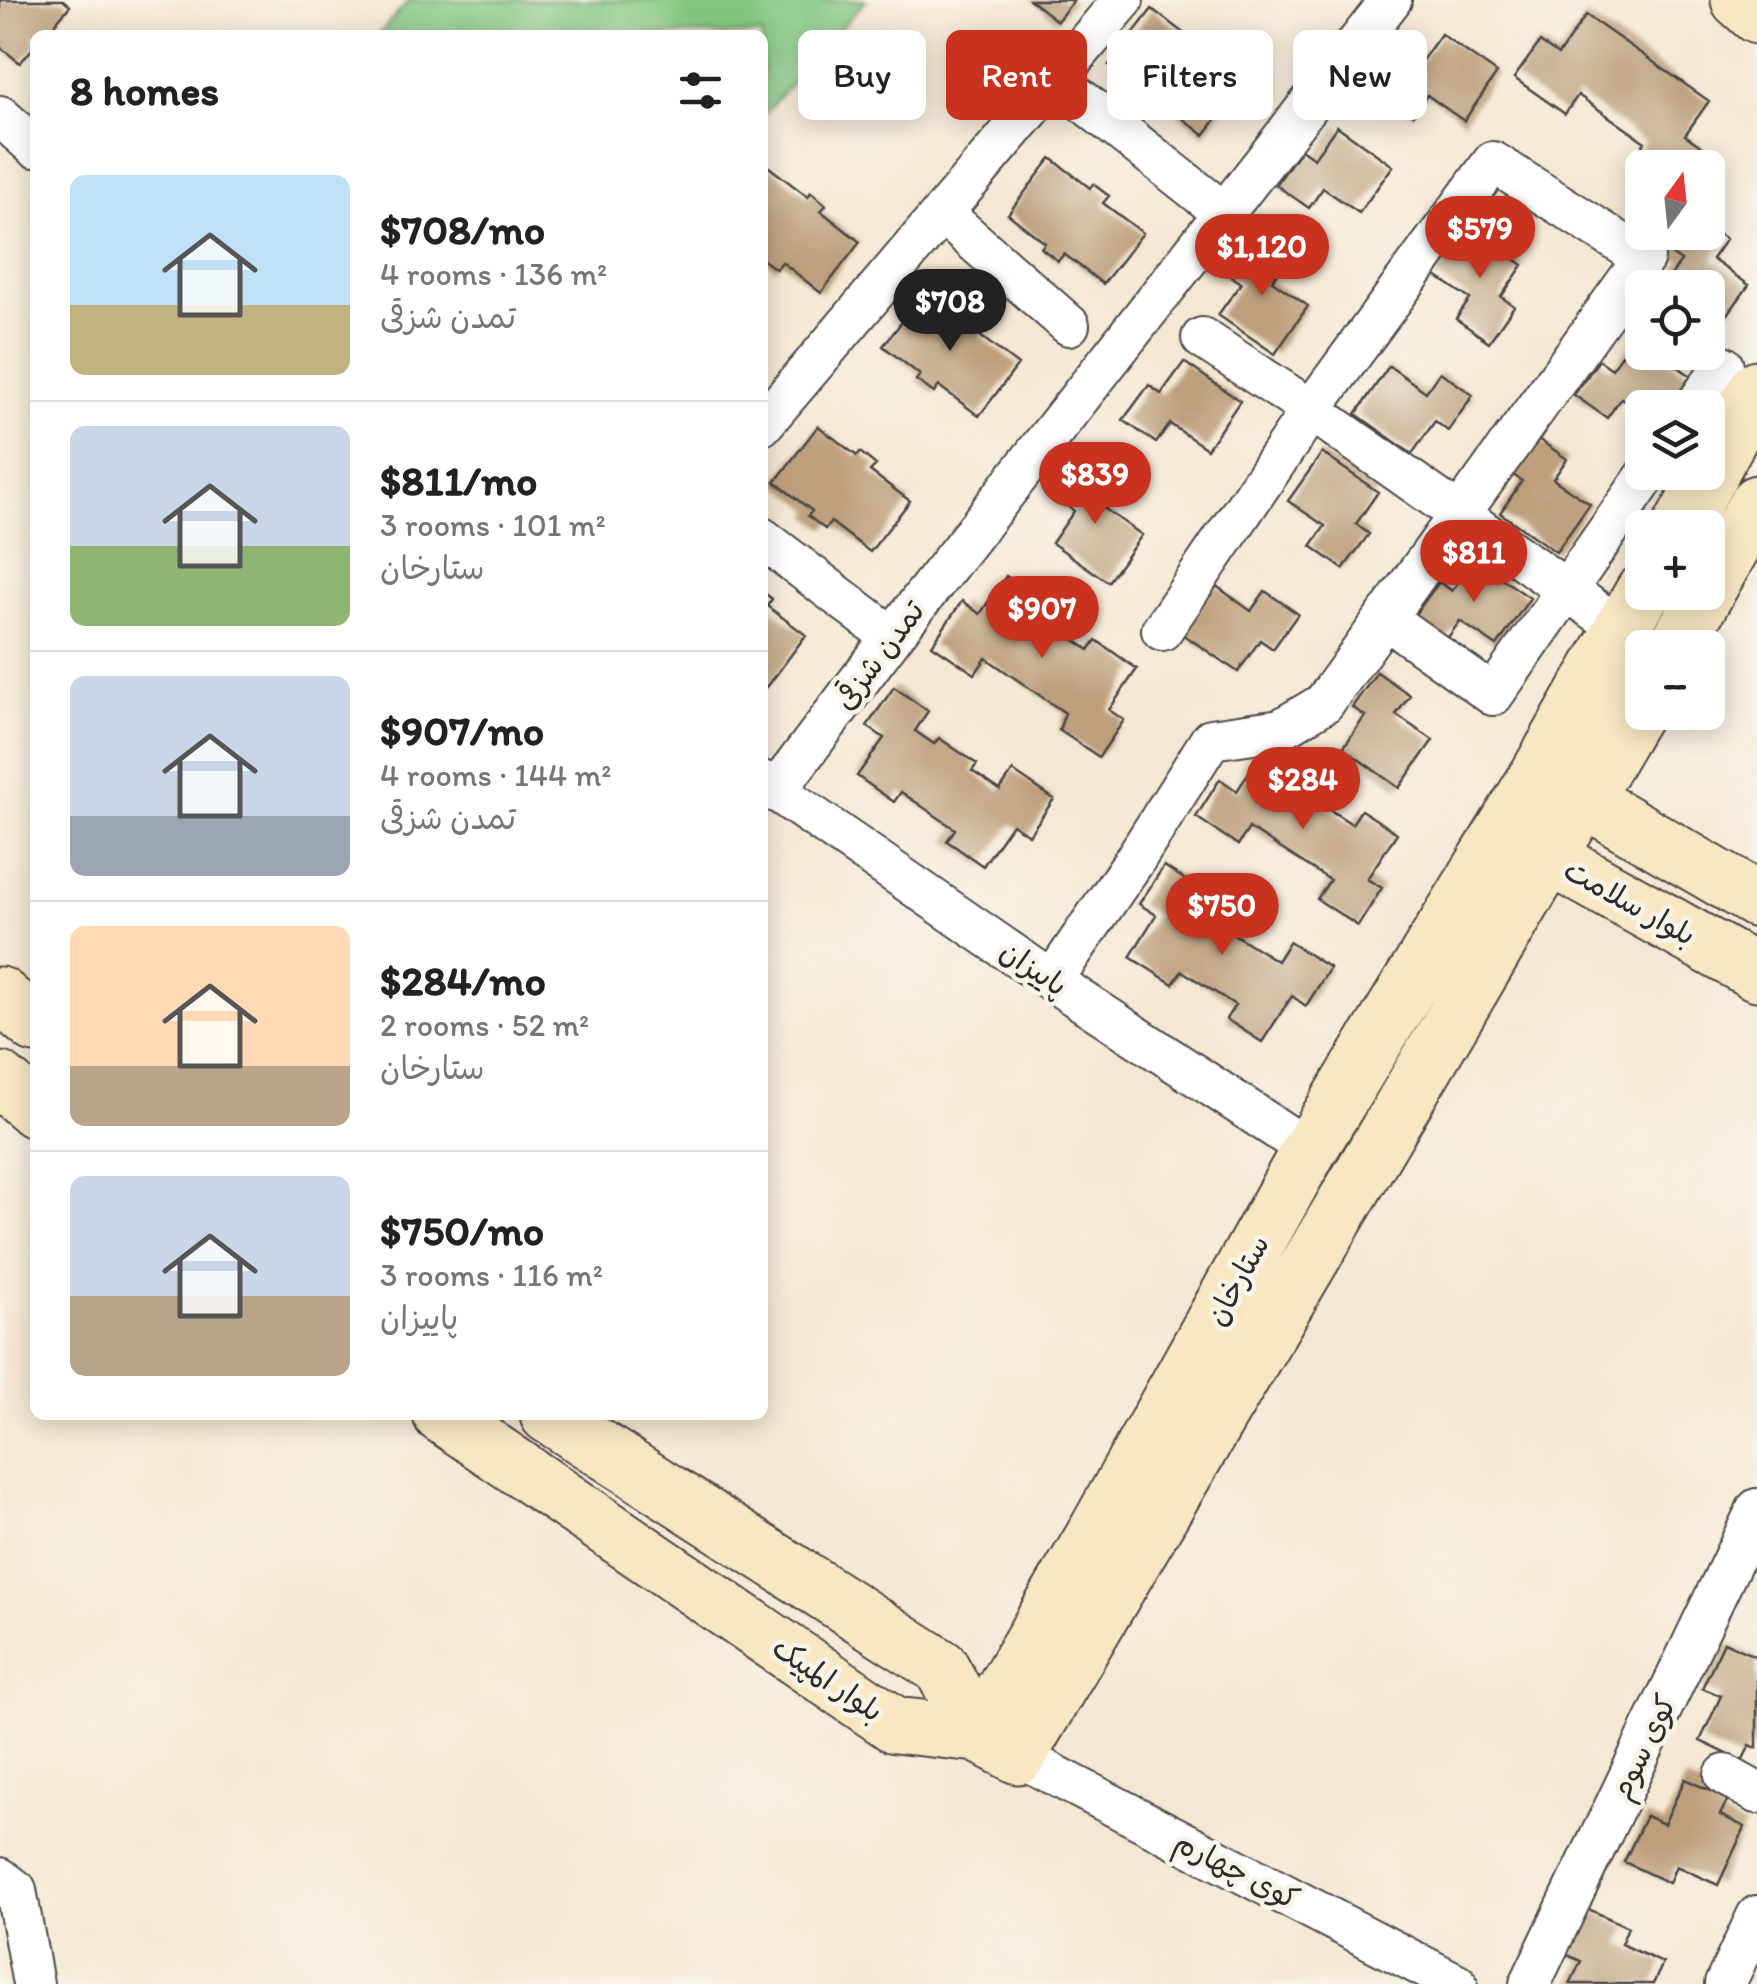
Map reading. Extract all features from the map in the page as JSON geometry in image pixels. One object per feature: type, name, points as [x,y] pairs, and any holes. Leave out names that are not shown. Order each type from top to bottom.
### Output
[{"type":"main road","points":[[1739,0],[1757,16]]},
{"type":"main road","points":[[1687,510],[1740,377]]},
{"type":"main road","points":[[1685,630],[1757,503]]},
{"type":"main road","points":[[1526,844],[1561,786],[1632,611]]},
{"type":"main road","points":[[1561,786],[1625,718]]},
{"type":"main road","points":[[1561,786],[1757,900]]},
{"type":"main road","name":"بلوار سلامت","points":[[1526,844],[1757,973]]},
{"type":"main road","name":"ستارخان","points":[[998,1745],[1097,1530],[1309,1150],[1526,844]]},
{"type":"main road","name":"ستارخان","points":[[998,1745],[1526,844]]},
{"type":"main road","points":[[0,995],[30,1020]]},
{"type":"main road","points":[[0,1080],[30,1106]]},
{"type":"main road","name":"بلوار المپیک","points":[[449,1420],[895,1725],[998,1745]]},
{"type":"main road","points":[[556,1420],[941,1668],[998,1745]]},
{"type":"street","points":[[1087,43],[1123,0]]},
{"type":"street","name":"تمدن شزقی","points":[[769,786],[892,637],[1391,0]]},
{"type":"street","points":[[1087,104],[1224,212]]},
{"type":"street","points":[[0,116],[30,143]]},
{"type":"street","points":[[768,419],[1022,120]]},
{"type":"street","points":[[1052,981],[1211,739],[1281,729],[1324,703],[1644,262],[1642,256],[1493,162],[1311,410],[1162,630]]},
{"type":"street","points":[[942,213],[1069,325]]},
{"type":"street","points":[[1202,338],[1567,590],[1632,611]]},
{"type":"street","points":[[1385,618],[1493,695],[1636,490]]},
{"type":"street","points":[[768,543],[892,637]]},
{"type":"street","name":"پاییزان","points":[[769,786],[1052,981],[1309,1150]]},
{"type":"street","name":"کوی سوم","points":[[1530,1984],[1757,1510]]},
{"type":"street","name":"کوی چهارم","points":[[998,1745],[1457,1984]]},
{"type":"street","points":[[8,1884],[33,1984]]},
{"type":"street","points":[[1725,1984],[1757,1916]]},
{"type":"green space","points":[[410,0],[866,0],[839,30],[798,30],[798,76],[768,109],[768,30],[383,30]]},
{"type":"building","points":[[0,0],[63,0],[70,6],[49,30],[30,30],[30,52],[20,63],[0,47]]},
{"type":"building","points":[[1030,0],[1074,0],[1057,21]]},
{"type":"building","points":[[1152,9],[1179,30],[1136,30]]},
{"type":"building","points":[[1586,15],[1709,101],[1685,135],[1705,149],[1640,150],[1645,142],[1578,95],[1565,114],[1514,78],[1540,42],[1558,55]]},
{"type":"building","points":[[1441,34],[1497,73],[1464,121],[1427,95],[1427,53]]},
{"type":"building","points":[[1184,120],[1215,120],[1204,135]]},
{"type":"building","points":[[1337,126],[1393,166],[1359,213],[1323,188],[1309,208],[1276,185],[1301,149],[1314,158]]},
{"type":"building","points":[[1051,158],[1090,188],[1093,184],[1109,196],[1103,203],[1143,233],[1103,284],[1064,254],[1058,261],[1041,248],[1045,243],[1008,214]]},
{"type":"building","points":[[768,168],[808,197],[811,192],[826,205],[821,211],[860,242],[821,293],[782,262],[776,269],[768,263]]},
{"type":"building","points":[[1467,226],[1523,265],[1501,297],[1514,306],[1489,342],[1456,319],[1470,299],[1433,274]]},
{"type":"building","points":[[1253,238],[1286,261],[1272,281],[1308,306],[1275,354],[1218,315],[1241,283],[1228,274]]},
{"type":"building","points":[[1718,250],[1712,259],[1749,285],[1725,318],[1725,270],[1675,270],[1681,261],[1668,252]]},
{"type":"building","points":[[927,290],[965,320],[968,316],[984,328],[979,335],[1018,365],[979,416],[939,386],[934,393],[916,380],[920,375],[883,346]]},
{"type":"building","points":[[1625,351],[1625,370],[1682,370],[1691,376],[1681,390],[1625,390],[1625,401],[1621,398],[1607,418],[1574,395],[1599,360],[1612,369]]},
{"type":"building","points":[[1184,362],[1240,401],[1207,449],[1170,424],[1156,443],[1123,420],[1149,385],[1161,394]]},
{"type":"building","points":[[1389,366],[1426,392],[1440,372],[1473,395],[1448,431],[1435,421],[1412,454],[1356,414]]},
{"type":"building","points":[[818,426],[857,456],[860,452],[876,465],[870,471],[910,501],[870,552],[831,522],[825,529],[808,516],[812,511],[775,482]]},
{"type":"building","points":[[1534,436],[1567,459],[1553,479],[1590,504],[1556,552],[1500,513],[1522,481],[1509,472]]},
{"type":"building","points":[[1322,453],[1378,492],[1356,524],[1369,534],[1343,569],[1311,546],[1325,526],[1288,501]]},
{"type":"building","points":[[1086,466],[1119,489],[1105,509],[1142,535],[1108,582],[1052,543],[1074,511],[1061,502]]},
{"type":"building","points":[[1474,559],[1530,598],[1497,646],[1460,621],[1446,640],[1413,617],[1439,582],[1452,591]]},
{"type":"building","points":[[1006,576],[1050,606],[1042,617],[1089,650],[1096,640],[1137,669],[1109,710],[1124,720],[1099,757],[1059,730],[1065,713],[986,658],[975,674],[932,645],[962,601],[980,614]]},
{"type":"building","points":[[1215,585],[1251,611],[1265,591],[1298,614],[1273,649],[1260,640],[1238,672],[1181,633]]},
{"type":"building","points":[[768,607],[806,635],[768,686]]},
{"type":"building","points":[[1377,672],[1410,695],[1396,715],[1433,740],[1399,788],[1343,748],[1365,716],[1352,707]]},
{"type":"building","points":[[894,687],[928,711],[915,731],[934,744],[939,738],[977,764],[972,771],[1000,790],[1013,771],[1054,799],[1029,835],[1012,824],[983,866],[947,841],[955,829],[901,792],[894,802],[857,776],[884,738],[867,726]]},
{"type":"building","points":[[1264,749],[1307,777],[1299,790],[1352,824],[1361,810],[1397,833],[1367,879],[1382,888],[1358,926],[1317,899],[1330,880],[1249,828],[1238,845],[1196,817],[1220,779],[1237,791]]},
{"type":"building","points":[[1164,866],[1206,893],[1195,910],[1277,961],[1289,942],[1330,968],[1306,1006],[1292,996],[1262,1042],[1226,1019],[1235,1005],[1182,971],[1173,984],[1130,957],[1156,915],[1139,904]]},
{"type":"building","points":[[1724,1642],[1757,1657],[1757,1748],[1750,1745],[1742,1761],[1700,1741],[1721,1696],[1702,1688]]},
{"type":"building","points":[[1685,1779],[1728,1799],[1720,1815],[1745,1827],[1718,1885],[1676,1866],[1669,1883],[1624,1862],[1646,1816],[1664,1824]]},
{"type":"building","points":[[1584,1907],[1628,1927],[1621,1944],[1663,1963],[1653,1984],[1570,1984],[1581,1961],[1563,1953]]}]
